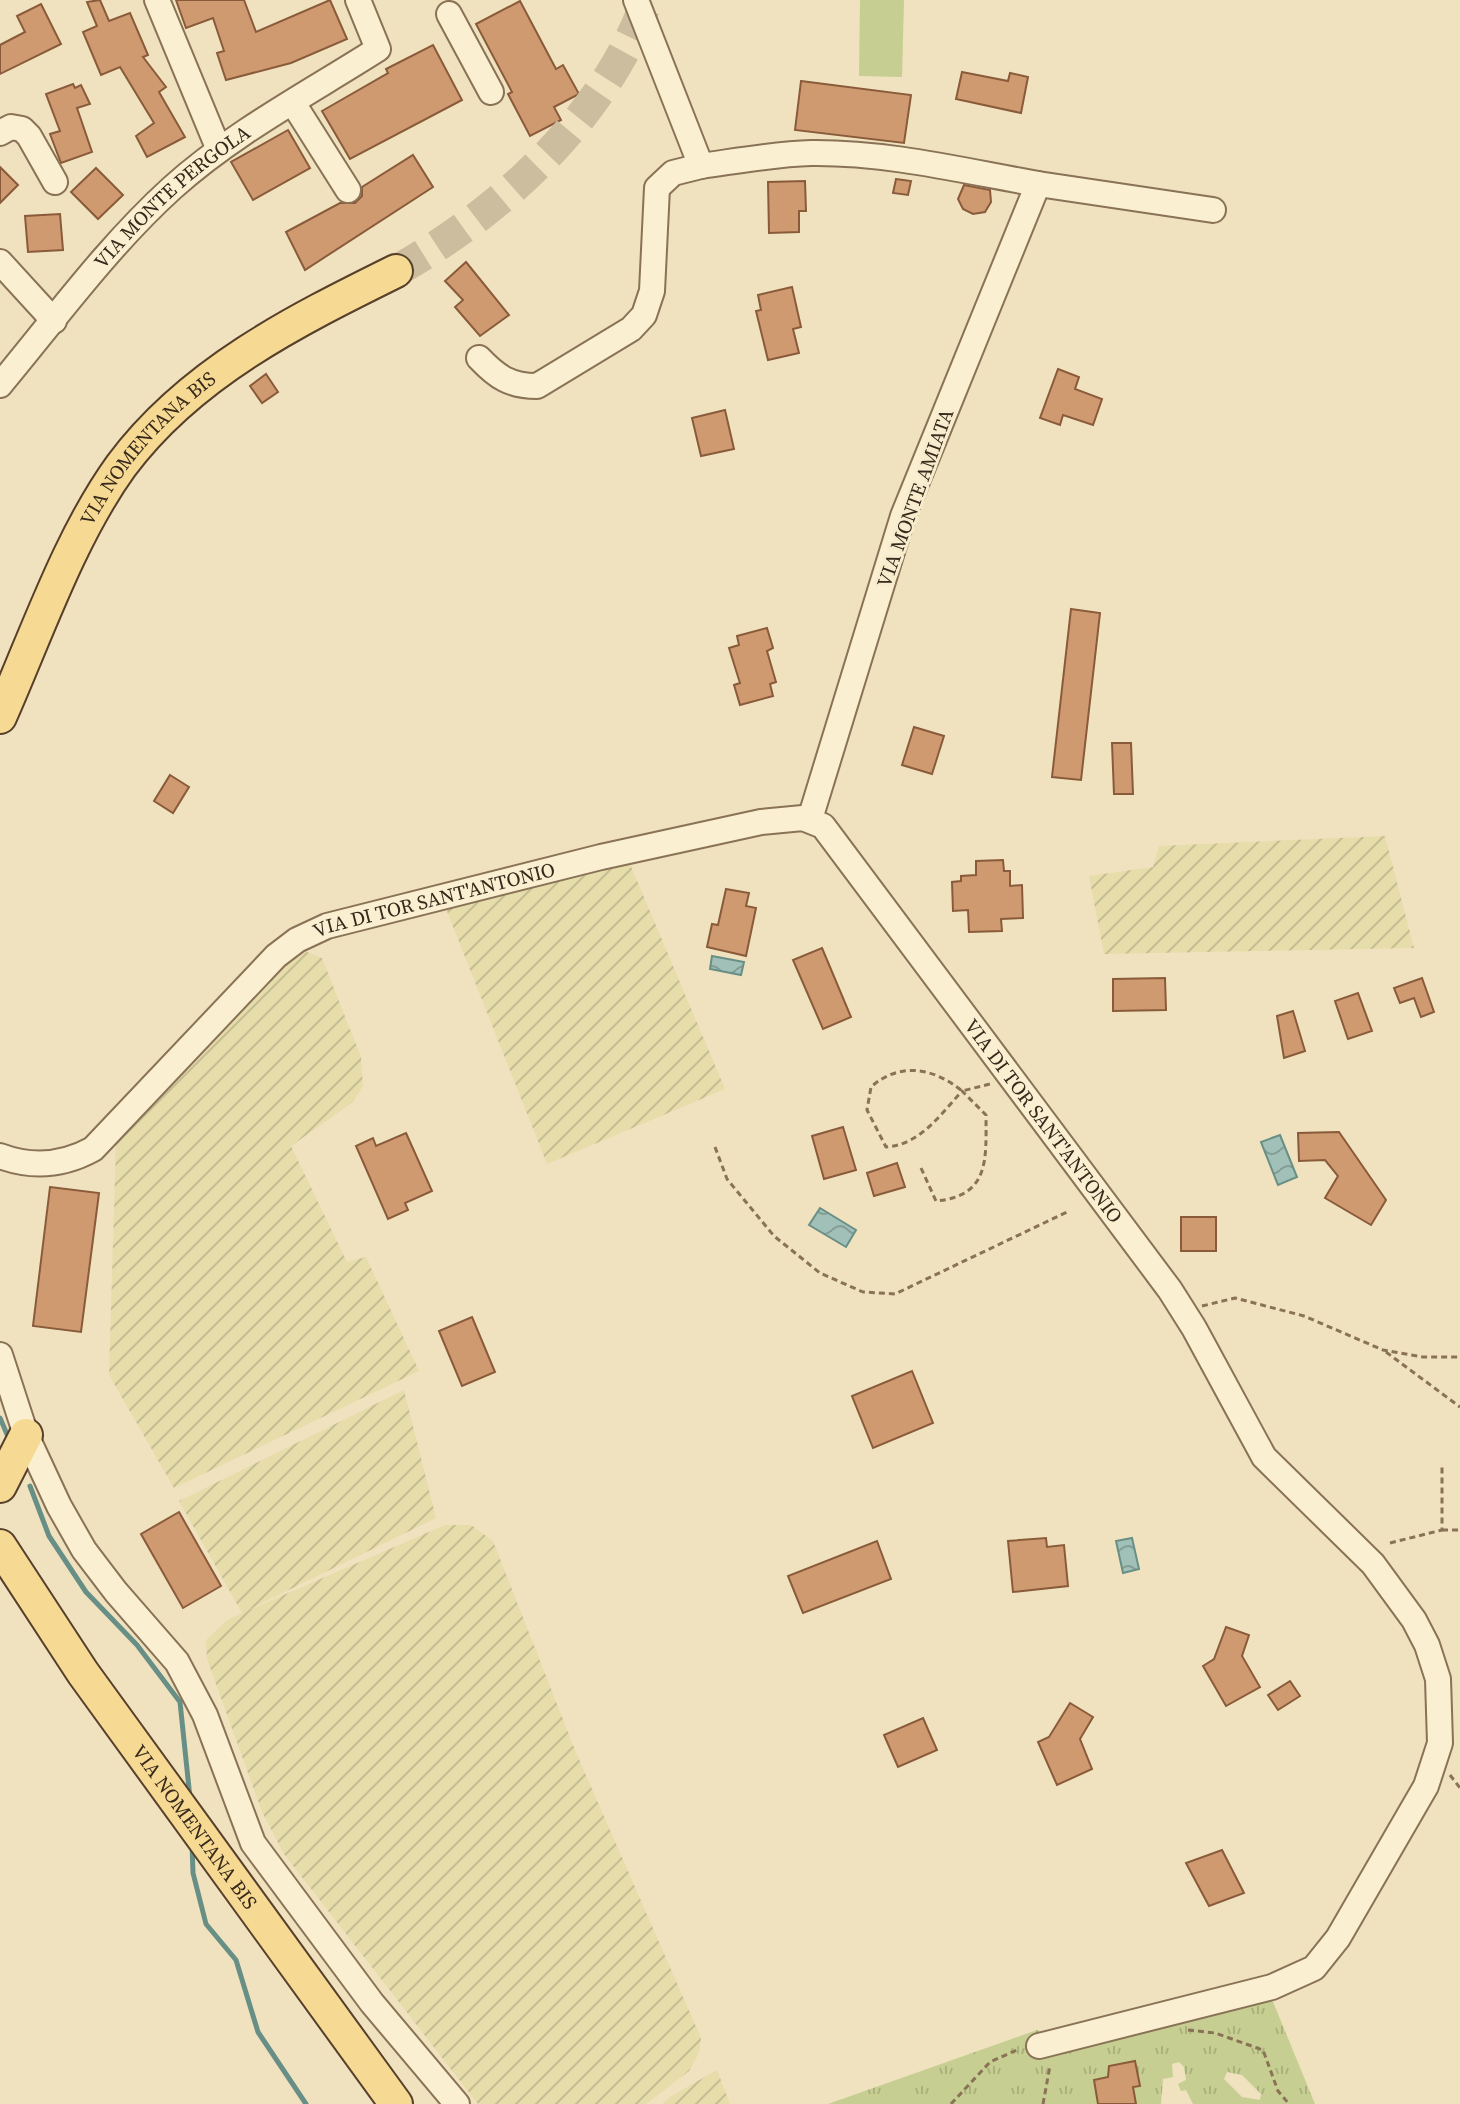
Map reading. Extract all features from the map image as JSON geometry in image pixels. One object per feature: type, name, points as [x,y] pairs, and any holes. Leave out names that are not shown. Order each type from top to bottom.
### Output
[{"type":"main road","name":"VIA NOMENTANA BIS","points":[[0,717],[78,543],[112,480],[134,451],[201,385],[251,349],[294,322],[396,271]]},
{"type":"main road","points":[[0,1486],[14,1449]]},
{"type":"main road","name":"VIA NOMENTANA BIS","points":[[0,1546],[83,1673],[396,2104]]},
{"type":"street","points":[[157,0],[219,150]]},
{"type":"street","name":"VIA MONTE PERGOLA","points":[[0,385],[161,199],[219,150],[378,49],[358,0]]},
{"type":"street","points":[[636,0],[701,166]]},
{"type":"street","points":[[449,14],[491,92]]},
{"type":"street","points":[[293,103],[348,190]]},
{"type":"street","points":[[0,133],[11,127],[26,132],[55,182]]},
{"type":"street","points":[[479,358],[497,378],[519,386],[537,386],[638,323],[652,291],[657,188],[673,173],[701,166],[785,155],[844,154],[914,162],[1213,210]]},
{"type":"street","name":"VIA MONTE AMIATA","points":[[810,819],[903,516],[1038,184]]},
{"type":"street","points":[[0,262],[54,321]]},
{"type":"street","name":"VIA DI TOR SANT'ANTONIO","points":[[0,1156],[24,1163],[52,1163],[73,1159],[93,1149],[276,956],[309,934],[422,900],[774,819],[810,819],[832,836],[1183,1309],[1264,1457],[1373,1564],[1409,1612],[1434,1663],[1442,1708],[1438,1758],[1426,1786],[1338,1938],[1314,1968],[1272,1987],[1039,2051]]},
{"type":"street","points":[[0,1355],[14,1449],[84,1550],[177,1662],[205,1715],[253,1843],[372,2003],[457,2104]]},
{"type":"path","points":[[921,1168],[936,1201],[956,1199],[972,1188],[984,1170],[986,1115],[962,1091],[946,1078],[913,1069],[887,1073],[871,1087],[867,1110],[875,1131],[886,1147],[891,1147],[932,1125],[962,1091],[987,1087],[1006,1072]]},
{"type":"path","points":[[715,1147],[727,1179],[774,1236],[820,1273],[863,1292],[895,1294],[1067,1212]]},
{"type":"path","points":[[1199,1307],[1235,1298],[1304,1316],[1383,1350],[1460,1407]]},
{"type":"path","points":[[1383,1350],[1423,1357],[1460,1357]]},
{"type":"path","points":[[1442,1466],[1442,1530]]},
{"type":"path","points":[[1390,1543],[1442,1530],[1460,1530]]},
{"type":"path","points":[[1186,2030],[1215,2033],[1263,2050],[1278,2091],[1289,2104]]},
{"type":"path","points":[[951,2104],[990,2062],[1039,2051],[1043,2104]]},
{"type":"shaded area","points":[[1385,836],[1414,948],[1104,954],[1089,876],[1153,867],[1159,846]]},
{"type":"shaded area","points":[[630,864],[725,1089],[547,1164],[446,909]]},
{"type":"shaded area","points":[[300,949],[322,958],[361,1057],[363,1086],[353,1102],[291,1146],[347,1262],[366,1257],[419,1371],[174,1488],[109,1375],[116,1143]]},
{"type":"shaded area","points":[[404,1390],[436,1518],[244,1612],[445,1525],[471,1525],[493,1541],[575,1750],[701,2038],[699,2053],[689,2071],[646,2104],[478,2104],[284,1854],[262,1812],[207,1659],[206,1640],[227,1620],[242,1613],[179,1501]]},
{"type":"shaded area","points":[[717,2070],[730,2104],[662,2104],[670,2097]]},
{"type":"green space","points":[[860,0],[904,0],[902,77],[859,76]]},
{"type":"green space","points":[[1269,1992],[1315,2104],[1193,2104],[1186,2090],[1181,2091],[1178,2084],[1186,2080],[1184,2067],[1179,2062],[1172,2064],[1173,2077],[1163,2079],[1161,2104],[1136,2104],[1133,2087],[1140,2086],[1108,2077],[1094,2080],[1098,2104],[828,2104],[1037,2030],[1061,2040]],"holes":[[[1227,2072],[1242,2075],[1261,2094],[1260,2100],[1242,2097],[1224,2079]]]},
{"type":"water","points":[[712,956],[744,962],[741,975],[710,969]]},
{"type":"water","points":[[1280,1135],[1297,1177],[1278,1185],[1261,1142]]},
{"type":"water","points":[[820,1208],[856,1230],[846,1247],[809,1225]]},
{"type":"water","points":[[1132,1538],[1139,1569],[1123,1573],[1116,1541]]},
{"type":"building","points":[[100,0],[109,21],[130,13],[148,55],[143,57],[166,87],[159,92],[185,137],[147,157],[136,136],[154,123],[120,67],[101,75],[83,32],[97,26],[87,2]]},
{"type":"building","points":[[176,0],[244,0],[256,32],[330,0],[347,39],[291,63],[226,80],[217,53],[224,51],[213,18],[186,28]]},
{"type":"building","points":[[520,1],[556,69],[563,65],[579,94],[554,107],[561,120],[530,136],[508,94],[512,92],[476,24]]},
{"type":"building","points":[[41,4],[61,44],[0,74],[0,45],[25,32],[17,16]]},
{"type":"building","points":[[433,45],[462,100],[350,159],[322,111],[388,73],[386,69]]},
{"type":"building","points":[[962,72],[1008,81],[1010,73],[1028,77],[1021,113],[956,99]]},
{"type":"building","points":[[801,81],[911,95],[904,143],[795,130]]},
{"type":"building","points":[[73,84],[75,88],[81,85],[90,104],[77,108],[92,152],[61,163],[50,134],[60,131],[46,94]]},
{"type":"building","points":[[288,130],[310,168],[253,200],[231,162]]},
{"type":"building","points":[[413,155],[433,187],[305,270],[286,232],[340,203],[355,203],[362,196],[362,187]]},
{"type":"building","points":[[0,167],[18,185],[0,203]]},
{"type":"building","points":[[96,168],[123,195],[98,219],[71,192]]},
{"type":"building","points":[[896,179],[911,181],[908,195],[893,193]]},
{"type":"building","points":[[805,181],[806,211],[799,211],[799,232],[769,233],[768,182]]},
{"type":"building","points":[[964,185],[990,190],[991,202],[985,212],[973,214],[963,209],[958,199]]},
{"type":"building","points":[[60,214],[63,250],[28,252],[25,216]]},
{"type":"building","points":[[466,262],[509,315],[480,336],[455,307],[463,300],[445,281]]},
{"type":"building","points":[[792,287],[801,327],[793,329],[799,353],[768,360],[756,311],[761,310],[758,295]]},
{"type":"building","points":[[1058,369],[1079,377],[1075,389],[1102,399],[1093,425],[1063,415],[1060,425],[1040,418]]},
{"type":"building","points":[[266,374],[278,392],[262,403],[250,386]]},
{"type":"building","points":[[725,410],[734,449],[701,456],[692,418]]},
{"type":"building","points":[[1071,609],[1100,613],[1081,780],[1052,777]]},
{"type":"building","points":[[767,628],[773,648],[767,651],[776,682],[770,684],[773,696],[740,705],[734,685],[740,683],[729,648],[739,645],[737,636]]},
{"type":"building","points":[[914,727],[944,736],[932,774],[902,765]]},
{"type":"building","points":[[1112,743],[1131,743],[1133,794],[1114,794]]},
{"type":"building","points":[[170,775],[189,787],[173,813],[154,801]]},
{"type":"building","points":[[1003,860],[1004,871],[1010,871],[1010,886],[1022,885],[1023,918],[1001,919],[1002,931],[969,932],[968,910],[953,911],[952,882],[961,881],[961,876],[976,875],[976,861]]},
{"type":"building","points":[[726,889],[749,893],[746,906],[756,908],[746,956],[707,947],[712,924],[718,925]]},
{"type":"building","points":[[822,948],[851,1017],[823,1029],[793,960]]},
{"type":"building","points":[[1165,978],[1166,1010],[1113,1011],[1113,979]]},
{"type":"building","points":[[1422,978],[1434,1012],[1421,1017],[1414,998],[1400,1003],[1394,988]]},
{"type":"building","points":[[1358,993],[1372,1031],[1348,1039],[1335,1001]]},
{"type":"building","points":[[1293,1011],[1305,1051],[1284,1058],[1277,1016]]},
{"type":"building","points":[[843,1127],[856,1170],[824,1179],[812,1136]]},
{"type":"building","points":[[1339,1132],[1386,1200],[1371,1225],[1325,1198],[1338,1176],[1325,1160],[1299,1161],[1298,1133]]},
{"type":"building","points":[[406,1133],[432,1191],[405,1203],[408,1210],[388,1219],[356,1146],[373,1138],[376,1146]]},
{"type":"building","points":[[897,1163],[905,1187],[874,1196],[867,1173]]},
{"type":"building","points":[[50,1187],[99,1193],[81,1332],[33,1326]]},
{"type":"building","points":[[1181,1217],[1216,1217],[1216,1251],[1181,1251]]},
{"type":"building","points":[[472,1317],[495,1372],[462,1386],[439,1331]]},
{"type":"building","points":[[912,1371],[933,1423],[873,1448],[852,1396]]},
{"type":"building","points":[[179,1512],[221,1586],[183,1608],[141,1534]]},
{"type":"building","points":[[1046,1538],[1047,1547],[1064,1545],[1068,1586],[1013,1592],[1008,1541]]},
{"type":"building","points":[[877,1541],[891,1579],[803,1613],[788,1576]]},
{"type":"building","points":[[1226,1627],[1249,1635],[1242,1656],[1260,1687],[1226,1706],[1203,1666],[1214,1659]]},
{"type":"building","points":[[1290,1681],[1300,1696],[1278,1710],[1268,1695]]},
{"type":"building","points":[[1070,1703],[1093,1717],[1080,1739],[1092,1769],[1057,1785],[1038,1742],[1049,1737]]},
{"type":"building","points":[[923,1718],[937,1750],[898,1767],[884,1735]]},
{"type":"building","points":[[1222,1850],[1244,1893],[1209,1906],[1186,1863]]},
{"type":"building","points":[[1135,2061],[1140,2086],[1133,2087],[1136,2104],[1098,2104],[1094,2080],[1108,2077],[1109,2066]]},
{"type":"waterway","points":[[0,1418],[9,1439]]},
{"type":"waterway","points":[[30,1486],[49,1536],[86,1592],[137,1645],[180,1702],[190,1798]]},
{"type":"waterway","points":[[192,1844],[193,1873],[206,1924],[236,1960],[258,2032],[306,2104]]},
{"type":"tunnel","points":[[396,271],[474,220],[546,157],[605,83],[629,43],[647,0]]}]
